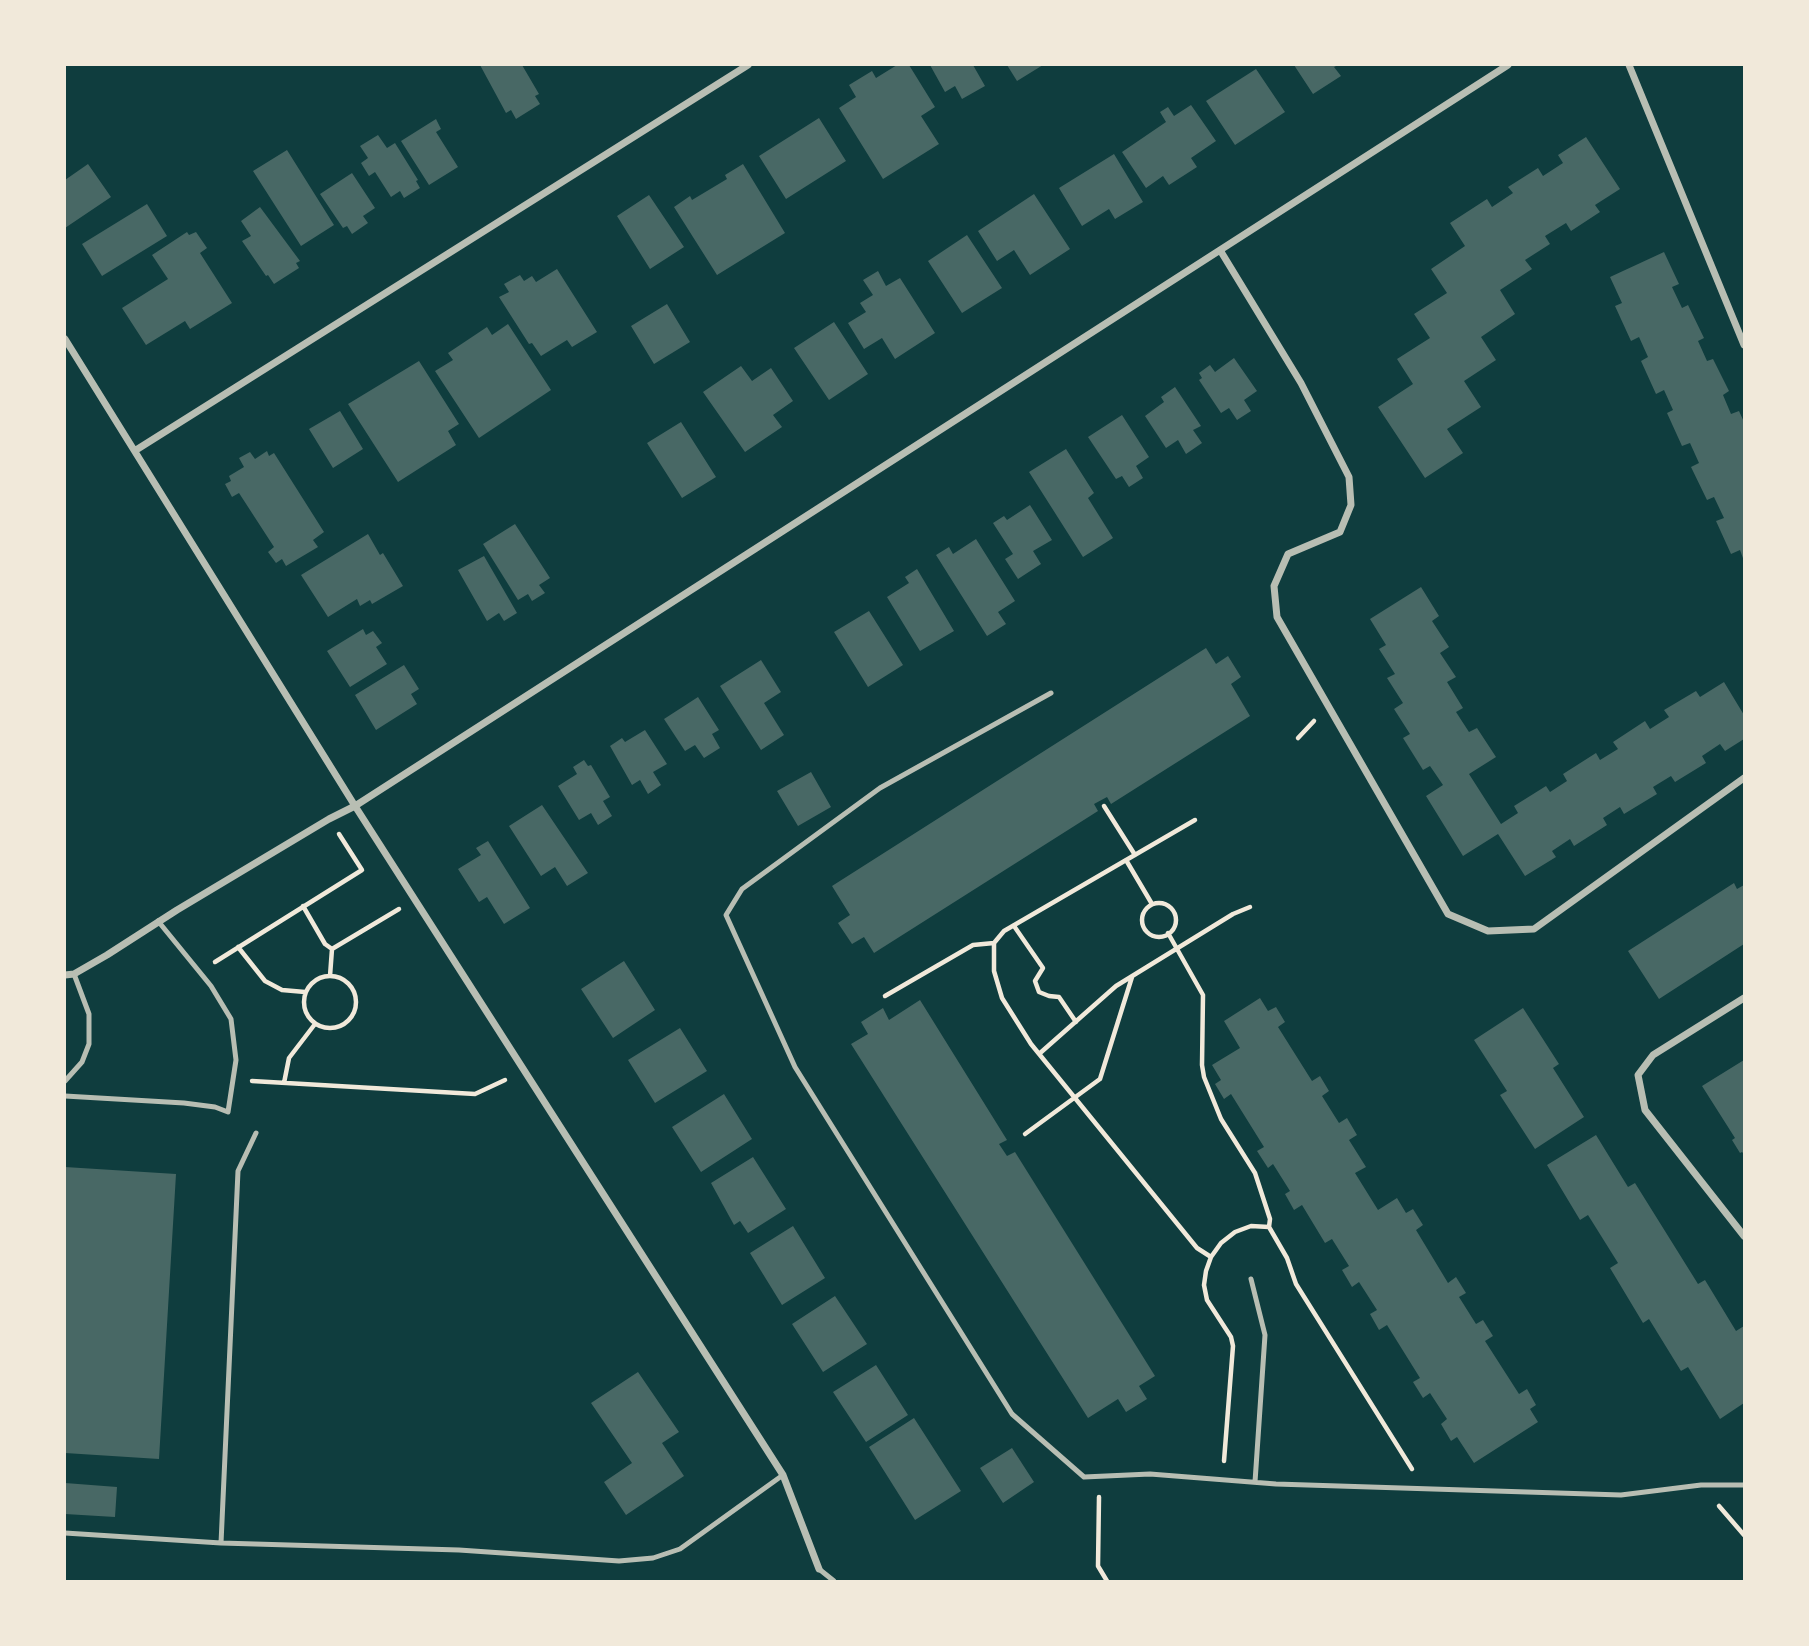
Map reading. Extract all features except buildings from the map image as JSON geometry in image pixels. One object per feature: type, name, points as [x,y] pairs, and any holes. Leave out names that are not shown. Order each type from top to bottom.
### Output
[{"type":"street","points":[[135,450],[748,65]]},
{"type":"street","points":[[69,974],[355,806],[1508,65]]},
{"type":"street","points":[[1629,65],[1744,345]]},
{"type":"street","points":[[1220,250],[1301,383],[1349,477],[1352,505],[1340,532],[1288,554],[1274,586],[1278,617],[1448,914],[1488,931],[1534,929],[1744,778]]},
{"type":"street","points":[[65,339],[355,806],[783,1475],[819,1569]]},
{"type":"street","points":[[1744,998],[1653,1055],[1638,1075],[1646,1110],[1744,1236]]},
{"type":"lane","points":[[1051,693],[880,788],[742,889],[726,915],[795,1067],[1012,1414],[1084,1477],[1150,1474],[1255,1482],[1621,1495],[1700,1485],[1744,1485]]},
{"type":"lane","points":[[65,1096],[184,1103],[215,1107],[228,1112],[236,1060],[231,1019],[200,972],[158,922]]},
{"type":"lane","points":[[65,1081],[82,1062],[89,1044],[89,1014],[69,974]]},
{"type":"lane","points":[[221,1543],[238,1171],[256,1133]]},
{"type":"lane","points":[[1251,1279],[1265,1335],[1255,1482]]},
{"type":"lane","points":[[65,1533],[221,1543],[437,1549],[619,1561],[653,1558],[680,1549],[783,1475]]},
{"type":"lane","points":[[819,1569],[834,1581]]},
{"type":"path","points":[[1104,806],[1135,855]]},
{"type":"path","points":[[200,972],[362,870],[329,819]]},
{"type":"path","points":[[1195,821],[1004,932],[994,943],[994,971],[1002,998],[1039,1054],[1197,1248],[1211,1257]]},
{"type":"path","points":[[1126,860],[1152,904]]},
{"type":"path","points":[[332,949],[415,899]]},
{"type":"path","points":[[1152,904],[1165,904],[1174,913],[1174,926],[1159,937],[1152,936],[1143,926],[1143,913],[1152,904]]},
{"type":"path","points":[[303,906],[325,944],[332,949]]},
{"type":"path","points":[[1039,1054],[1116,986],[1233,914],[1250,907]]},
{"type":"path","points":[[1014,926],[1043,968],[1035,981],[1039,992],[1059,998],[1076,1022]]},
{"type":"path","points":[[1168,933],[1203,995],[1202,1065],[1209,1093],[1221,1119],[1255,1173],[1270,1219],[1269,1227],[1287,1258],[1296,1284],[1412,1470],[1413,1488]]},
{"type":"path","points":[[885,996],[973,945],[994,943]]},
{"type":"path","points":[[238,946],[265,981],[282,990],[305,992]]},
{"type":"path","points":[[330,976],[332,949]]},
{"type":"path","points":[[330,976],[349,983],[355,992],[357,1003],[355,1013],[349,1021],[330,1029],[315,1024],[305,1013],[303,1002],[305,992],[311,984],[330,976]]},
{"type":"path","points":[[1025,1134],[1100,1079],[1133,976]]},
{"type":"path","points":[[284,1083],[289,1058],[315,1024]]},
{"type":"path","points":[[233,1080],[475,1094],[524,1071]]},
{"type":"path","points":[[1223,1480],[1233,1346],[1231,1337],[1208,1300],[1204,1285],[1206,1270],[1221,1243],[1235,1232],[1251,1226],[1269,1227]]},
{"type":"path","points":[[1700,1485],[1744,1535]]}]
